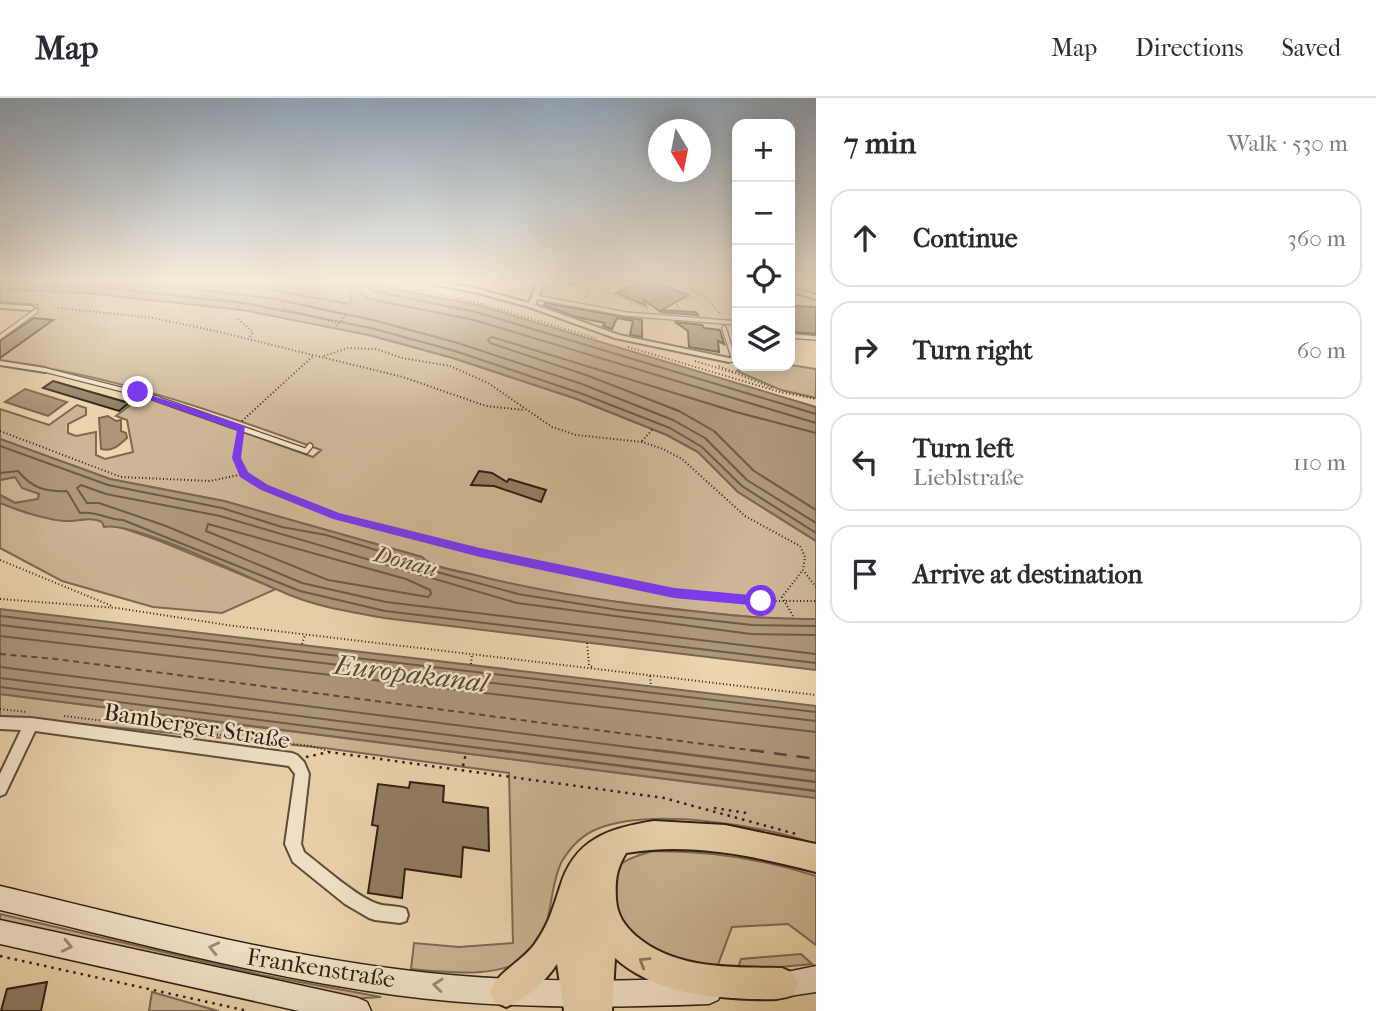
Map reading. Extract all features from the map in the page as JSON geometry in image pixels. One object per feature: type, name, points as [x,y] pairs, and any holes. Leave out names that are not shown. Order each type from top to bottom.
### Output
[{"type":"highway","points":[[506,991],[545,960],[570,908],[579,871],[590,859],[619,841],[642,836],[687,834],[811,852]]},
{"type":"highway","points":[[588,1003],[602,918],[601,874],[609,852],[619,841]]},
{"type":"highway","points":[[570,908],[588,1003]]},
{"type":"highway","points":[[602,918],[612,937],[629,952],[655,968],[692,979],[782,984]]},
{"type":"main road","name":"Frankenstraße","points":[[0,898],[256,958],[356,977],[506,991],[588,1003],[816,979]]},
{"type":"main road","name":"Frankenstraße","points":[[0,932],[358,1011]]},
{"type":"street","points":[[585,324],[617,337],[689,354],[729,360]]},
{"type":"street","points":[[0,363],[45,370]]},
{"type":"street","points":[[0,789],[34,719]]},
{"type":"street","name":"Bamberger Straße","points":[[0,723],[34,719],[292,761],[302,774],[293,844],[299,857],[351,898],[375,912],[400,915]]},
{"type":"lane","points":[[0,337],[16,324]]},
{"type":"lane","points":[[724,328],[734,360],[729,360]]},
{"type":"lane","points":[[795,336],[816,338]]},
{"type":"lane","points":[[45,370],[138,392],[306,451],[310,446]]},
{"type":"path","points":[[179,324],[324,356],[403,377],[486,406],[524,410]]},
{"type":"path","points":[[243,324],[253,332],[248,339]]},
{"type":"path","points":[[335,328],[339,324]]},
{"type":"path","points":[[324,356],[348,348],[376,349],[402,358],[450,366],[488,383],[552,427],[576,435],[642,442],[673,453],[745,516],[800,546],[806,557],[803,570],[782,597],[793,616]]},
{"type":"path","points":[[689,354],[780,392]]},
{"type":"path","points":[[236,426],[314,355]]},
{"type":"path","points":[[242,428],[236,458],[244,474],[265,488],[337,516],[480,552],[674,593],[816,601]]},
{"type":"path","points":[[642,442],[653,429]]},
{"type":"path","points":[[0,431],[121,477],[210,481],[244,474]]},
{"type":"path","points":[[0,560],[117,608]]},
{"type":"path","points":[[803,570],[816,587]]},
{"type":"path","points":[[0,599],[117,608],[212,623],[816,695]]},
{"type":"path","points":[[302,644],[305,634]]},
{"type":"path","points":[[587,643],[589,664]]},
{"type":"path","points":[[471,664],[472,654]]},
{"type":"path","points":[[586,668],[585,664],[594,665],[594,668]]},
{"type":"path","points":[[650,675],[651,686]]},
{"type":"path","points":[[105,721],[113,707]]},
{"type":"path","points":[[0,709],[34,719]]},
{"type":"path","points":[[64,716],[311,746],[329,752],[664,798],[747,813]]},
{"type":"path","points":[[268,742],[274,728]]},
{"type":"path","points":[[292,761],[329,752]]},
{"type":"path","points":[[463,766],[466,753]]},
{"type":"path","points":[[708,807],[752,823],[811,852]]},
{"type":"path","points":[[0,956],[248,1011]]},
{"type":"shaded area","points":[[17,324],[312,324],[369,335],[453,358],[577,399],[667,435],[698,452],[738,492],[816,541],[816,619],[760,618],[541,590],[442,567],[422,557],[224,501],[110,479],[0,439],[0,409],[49,425],[77,405],[86,408],[86,415],[68,424],[68,433],[76,436],[96,432],[96,455],[105,459],[133,452],[127,420],[116,416],[142,396],[313,457],[321,450],[163,396],[82,375],[0,361],[0,336]]},
{"type":"shaded area","points":[[795,366],[816,369],[816,398],[781,390],[737,371],[795,371]]},
{"type":"shaded area","points":[[15,477],[39,494],[38,499],[15,503],[0,495],[0,480]]},
{"type":"shaded area","points":[[0,503],[27,513],[80,520],[94,518],[160,541],[276,589],[222,613],[153,607],[62,581],[0,548]]},
{"type":"shaded area","points":[[0,694],[816,798],[816,844],[766,831],[706,821],[647,819],[597,829],[577,842],[562,861],[543,934],[529,955],[518,963],[489,971],[411,969],[414,943],[459,947],[513,943],[509,773],[324,748],[0,716]]},
{"type":"shaded area","points":[[653,851],[736,857],[816,876],[816,945],[788,924],[732,927],[716,970],[684,970],[617,927],[612,877],[623,862]]},
{"type":"shaded area","points":[[0,914],[262,975],[381,997],[349,999],[0,921]]},
{"type":"shaded area","points":[[801,954],[812,964],[737,971],[741,959]]},
{"type":"shaded area","points":[[152,992],[218,1011],[149,1011]]},
{"type":"water","points":[[312,324],[540,324],[816,407],[816,541],[738,492],[698,452],[667,435],[577,399],[453,358],[369,335]]},
{"type":"water","points":[[25,389],[67,402],[48,416],[5,402]]},
{"type":"water","points":[[108,416],[116,421],[121,420],[121,431],[126,433],[127,438],[116,447],[105,450],[101,449],[99,418]]},
{"type":"water","name":"Donau","points":[[0,439],[110,479],[224,501],[422,557],[445,569],[521,586],[672,609],[762,618],[816,619],[816,670],[384,618],[316,604],[142,533],[104,527],[102,522],[93,519],[64,521],[48,518],[0,503],[0,495],[15,503],[38,499],[39,494],[22,488],[15,477],[0,480]]},
{"type":"water","name":"Europakanal","points":[[0,609],[816,706],[816,798],[0,694]]},
{"type":"building","points":[[26,324],[48,324],[0,358],[0,341]]},
{"type":"building","points":[[605,324],[614,324],[612,329],[603,326]]},
{"type":"building","points":[[632,324],[642,324],[642,337],[630,335]]},
{"type":"building","points":[[677,324],[702,325],[704,328],[720,330],[724,344],[718,341],[719,352],[689,347],[688,331]]},
{"type":"building","points":[[795,324],[816,324],[816,334],[795,332]]},
{"type":"building","points":[[53,381],[129,403],[119,411],[43,388]]},
{"type":"building","points":[[479,471],[492,473],[507,482],[509,479],[546,490],[541,502],[494,486],[471,485]]},
{"type":"building","points":[[410,782],[444,786],[443,802],[488,808],[489,851],[463,847],[461,877],[405,869],[402,898],[368,893],[378,826],[372,825],[378,784],[409,788]]},
{"type":"building","points":[[47,982],[41,1011],[1,1011],[7,989]]},
{"type":"ferry route","points":[[0,654],[56,659],[764,752]]},
{"type":"ferry route","points":[[751,750],[816,759]]},
{"type":"route","points":[[138,392],[242,428],[236,458],[244,474],[265,488],[301,504],[337,516],[480,552],[674,593],[761,601]]}]
